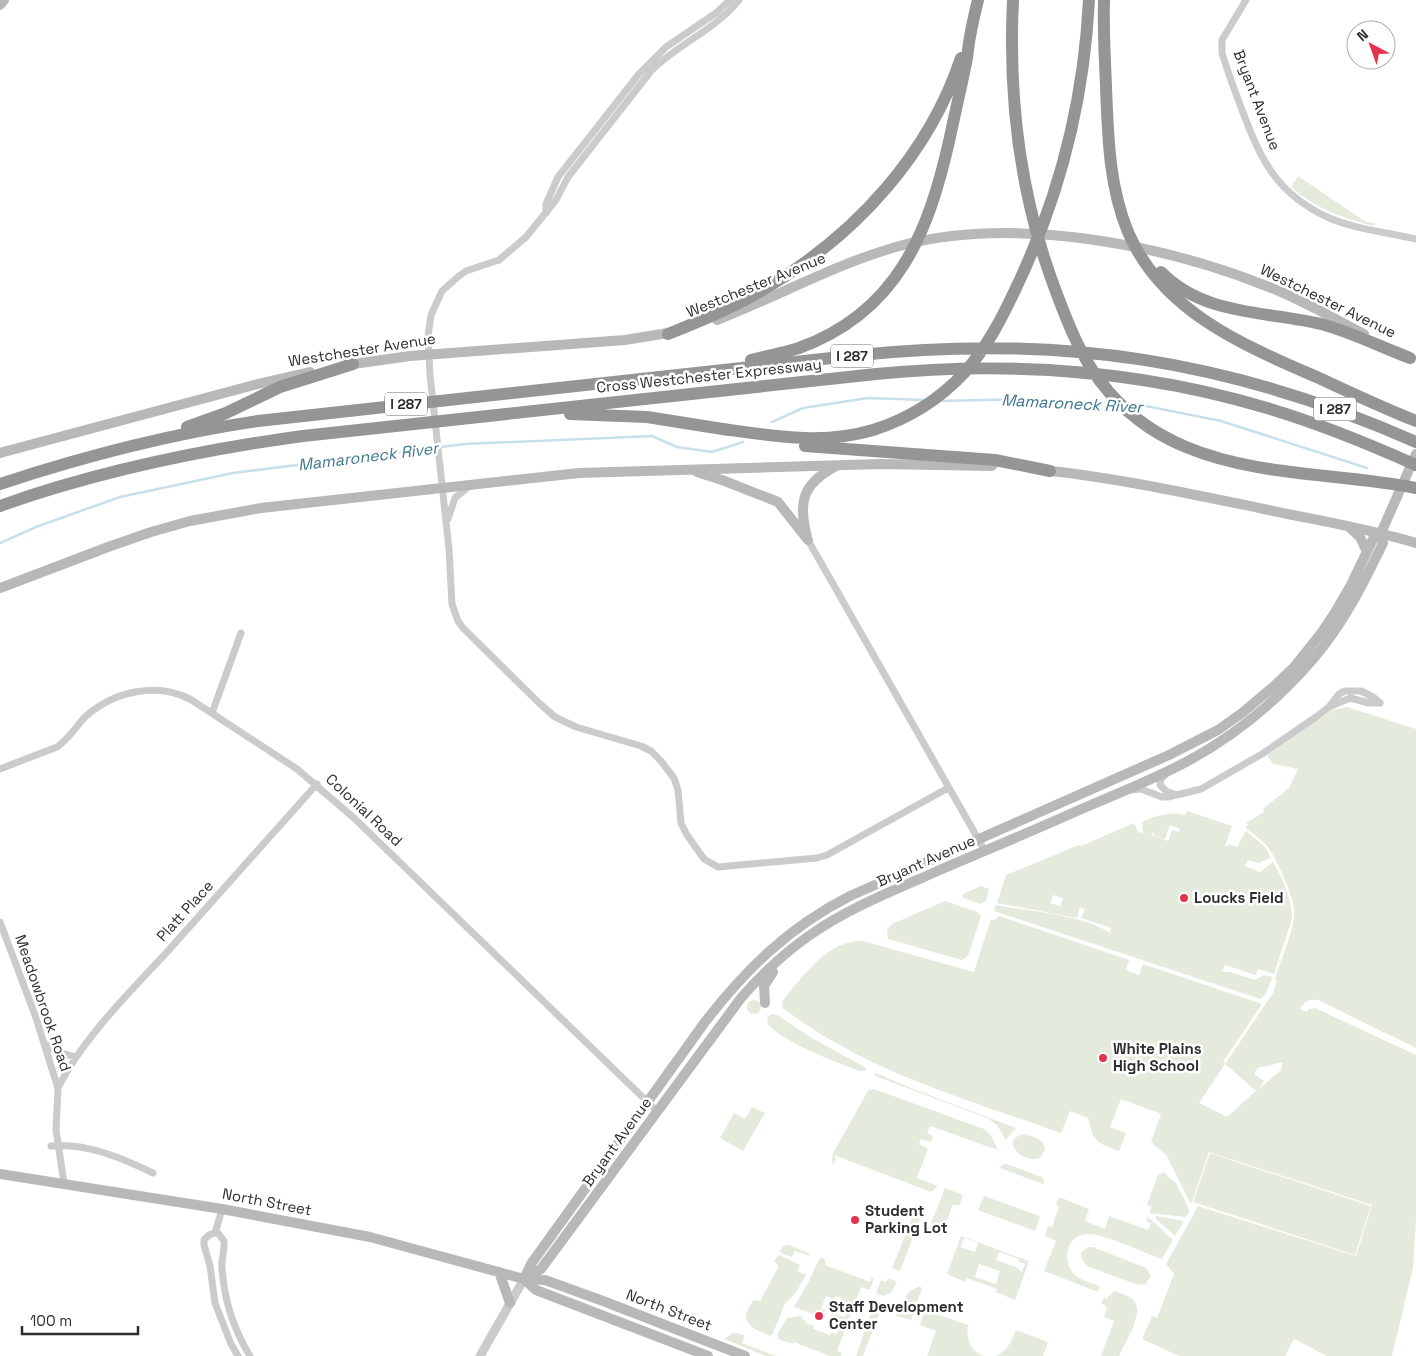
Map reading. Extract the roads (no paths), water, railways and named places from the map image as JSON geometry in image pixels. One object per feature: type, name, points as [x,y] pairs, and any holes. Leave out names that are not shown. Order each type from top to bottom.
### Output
[{"type":"highway","points":[[677,375],[771,356],[815,340],[839,328],[866,308],[888,287],[917,244],[930,211],[944,162],[967,61],[978,0]]},
{"type":"highway","points":[[1013,0],[1012,53],[1014,100],[1024,177],[1044,258],[1056,293],[1076,340],[1090,366],[1106,388],[1141,421],[1176,442],[1202,453],[1273,469],[1416,488]]},
{"type":"highway","points":[[498,415],[630,415],[663,418],[773,436],[816,439],[860,433],[897,421],[920,408],[964,373],[981,352],[1019,283],[1039,236],[1052,200],[1074,118],[1083,64],[1089,0]]},
{"type":"highway","points":[[1104,0],[1109,157],[1118,202],[1169,291],[1202,319],[1232,338],[1267,356],[1416,421]]},
{"type":"highway","points":[[668,334],[722,311],[771,285],[818,253],[856,220],[891,182],[923,138],[944,100],[970,38]]},
{"type":"highway","points":[[1157,272],[1186,292],[1209,304],[1329,327],[1413,359]]},
{"type":"highway","name":"Cross Westchester Expressway","points":[[0,484],[66,463],[136,445],[203,430],[286,417],[930,349],[1000,347],[1068,350],[1154,361],[1252,382],[1338,410],[1416,442]]},
{"type":"highway","points":[[136,445],[226,413],[280,387],[353,364]]},
{"type":"highway","name":"Cross Westchester Expressway","points":[[0,506],[112,472],[221,448],[303,436],[919,370],[973,368],[1036,369],[1100,374],[1142,380],[1239,400],[1339,432],[1416,465]]},
{"type":"highway","points":[[723,428],[803,445],[995,460],[1050,471]]},
{"type":"main road","points":[[0,5],[4,0]]},
{"type":"main road","name":"Westchester Avenue","points":[[0,453],[254,385],[353,364],[429,354],[625,340],[668,334],[708,323],[889,249],[945,237],[981,234],[1074,237],[1158,252],[1214,267],[1294,298],[1413,359]]},
{"type":"main road","name":"Bryant Avenue","points":[[524,1279],[530,1264],[647,1101],[730,990],[757,962],[778,943],[825,909],[1195,743],[1242,714],[1284,677],[1315,641],[1345,597],[1373,539],[1381,533],[1416,454]]},
{"type":"main road","points":[[0,588],[108,547],[190,521],[261,508],[579,473],[838,465],[951,464],[1050,471],[1149,486],[1381,533],[1416,543]]},
{"type":"main road","points":[[808,540],[802,512],[806,494],[816,479],[838,465]]},
{"type":"main road","points":[[681,470],[713,477],[774,500],[784,508],[808,540]]},
{"type":"main road","points":[[1348,526],[1360,537],[1367,552]]},
{"type":"main road","name":"Bryant Avenue","points":[[524,1279],[541,1269],[741,998],[788,951],[811,934],[857,909],[1174,768],[1212,747],[1275,699],[1315,657],[1356,597],[1383,543],[1381,533]]},
{"type":"main road","points":[[765,1003],[764,986],[769,976],[799,950],[840,924],[857,909]]},
{"type":"main road","name":"North Street","points":[[0,1174],[222,1208],[370,1237],[524,1279],[545,1280],[745,1356]]},
{"type":"main road","points":[[499,1272],[510,1303]]},
{"type":"main road","name":"North Street","points":[[524,1279],[536,1290],[708,1356]]},
{"type":"street","points":[[546,212],[546,204],[558,177],[639,74],[666,47],[716,13],[730,0]]},
{"type":"street","points":[[739,0],[722,17],[663,59],[651,71],[568,177],[556,200],[526,238],[505,256],[466,271],[442,291],[431,315],[428,336],[452,604],[463,628],[539,703],[555,716],[576,728],[641,746],[651,751],[661,760],[674,778],[678,790],[681,823],[687,835],[704,859],[718,867],[816,858],[827,855],[948,788]]},
{"type":"street","name":"Bryant Avenue","points":[[1246,0],[1222,40],[1222,53],[1255,143],[1270,172],[1291,194],[1329,218],[1416,239]]},
{"type":"street","points":[[446,524],[454,498],[471,484]]},
{"type":"street","points":[[808,540],[985,851]]},
{"type":"street","points":[[212,713],[241,633]]},
{"type":"street","name":"Colonial Road","points":[[0,769],[57,747],[63,743],[86,716],[102,704],[121,695],[152,689],[177,692],[297,769],[316,784],[363,826],[658,1112]]},
{"type":"street","points":[[1125,790],[1141,790],[1162,797],[1201,789],[1262,754],[1328,707],[1350,698],[1369,703],[1380,703],[1373,697],[1356,690],[1345,691],[1339,694],[1328,707]]},
{"type":"street","points":[[1174,768],[1160,782],[1166,791],[1177,795]]},
{"type":"street","name":"Platt Place","points":[[58,1088],[75,1057],[316,784]]},
{"type":"street","name":"Meadowbrook Road","points":[[0,922],[35,1015],[58,1088],[54,1146],[64,1183]]},
{"type":"street","points":[[44,1044],[75,1057]]},
{"type":"street","points":[[54,1146],[87,1149],[121,1158],[153,1173]]},
{"type":"street","points":[[215,1233],[222,1208]]},
{"type":"street","points":[[238,1356],[231,1344],[215,1303],[210,1266],[204,1245],[204,1240],[209,1235],[215,1233],[218,1233],[224,1241],[221,1265],[228,1307],[250,1356]]},
{"type":"street","points":[[210,1266],[221,1265]]},
{"type":"street","name":"Bryant Avenue","points":[[480,1356],[524,1279]]},
{"type":"street","points":[[231,1344],[241,1339]]},
{"type":"waterway","name":"Mamaroneck River","points":[[772,422],[803,408],[868,398],[924,400]]},
{"type":"waterway","name":"Mamaroneck River","points":[[939,401],[1035,399],[1114,403]]},
{"type":"waterway","name":"Mamaroneck River","points":[[1127,404],[1141,405],[1221,421],[1367,468]]},
{"type":"waterway","name":"Mamaroneck River","points":[[0,543],[36,527],[120,497],[233,473],[465,444],[652,436],[677,447],[712,452],[743,442]]},
{"type":"place","name":"Loucks Field","points":[[1184,898]]},
{"type":"place","name":"White Plains High School","points":[[1103,1058]]},
{"type":"place","name":"Student Parking Lot","points":[[855,1220]]},
{"type":"place","name":"Staff Development Center","points":[[819,1316]]}]
